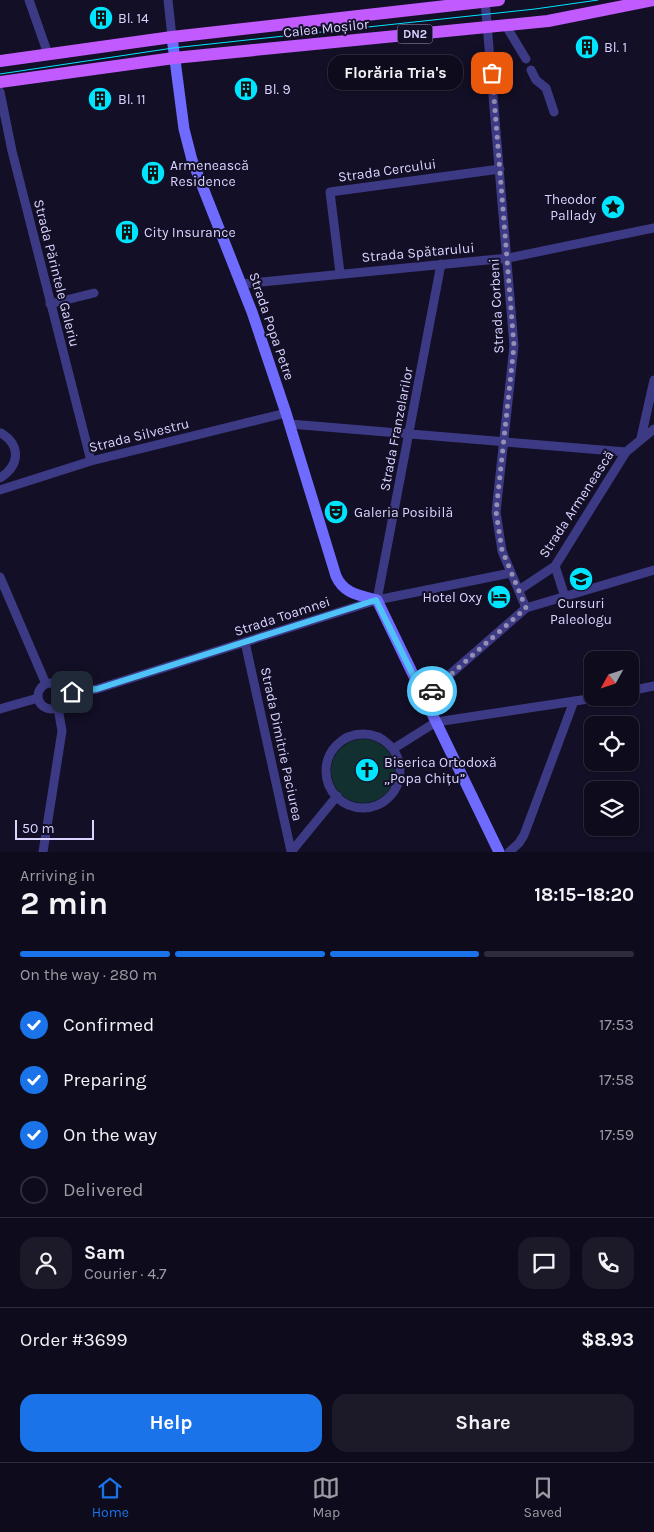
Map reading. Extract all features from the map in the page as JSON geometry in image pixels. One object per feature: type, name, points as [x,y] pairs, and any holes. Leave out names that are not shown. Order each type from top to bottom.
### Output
[{"type":"main road","name":"Calea Moșilor","points":[[0,61],[172,37],[499,0]]},
{"type":"main road","name":"Calea Moșilor","points":[[0,82],[174,58],[506,26],[575,17],[654,0]]},
{"type":"street","points":[[29,0],[48,54]]},
{"type":"street","points":[[168,0],[172,37]]},
{"type":"street","name":"Strada Corbeni","points":[[485,1],[514,346],[496,512],[502,550],[526,608]]},
{"type":"street","points":[[506,26],[526,59]]},
{"type":"street","name":"Strada Popa Petre","points":[[172,37],[184,129],[192,160],[242,284],[288,419],[338,581],[348,592],[376,600]]},
{"type":"street","points":[[530,70],[536,80],[546,88],[554,112]]},
{"type":"street","name":"Strada Părintele Galeriu","points":[[0,92],[12,151],[91,461]]},
{"type":"street","name":"Strada Cercului","points":[[340,274],[330,192],[500,169]]},
{"type":"street","name":"Strada Spătarului","points":[[242,284],[508,258],[654,228]]},
{"type":"street","name":"Strada Franzelarilor","points":[[376,600],[441,264]]},
{"type":"street","points":[[50,304],[94,292]]},
{"type":"street","points":[[641,438],[654,380]]},
{"type":"street","name":"Strada Silvestru","points":[[0,490],[91,461],[288,419],[409,435],[626,452]]},
{"type":"street","name":"Strada Armenească","points":[[518,590],[555,566],[626,452],[654,429]]},
{"type":"street","points":[[0,478],[13,468],[16,461],[12,445],[1,433]]},
{"type":"street","points":[[555,566],[564,596]]},
{"type":"street","points":[[424,697],[526,608],[654,570]]},
{"type":"street","name":"Strada Toamnei","points":[[64,693],[97,689],[376,600],[511,573]]},
{"type":"street","points":[[0,577],[46,684]]},
{"type":"street","points":[[376,600],[499,852]]},
{"type":"street","name":"Strada Dimitrie Paciurea","points":[[245,642],[291,852]]},
{"type":"street","points":[[46,684],[57,684],[64,693],[64,702],[58,708],[46,708],[38,698],[40,690],[46,684]]},
{"type":"street","points":[[639,689],[654,686]]},
{"type":"street","points":[[0,709],[38,698]]},
{"type":"street","points":[[393,749],[436,722],[584,700]]},
{"type":"street","points":[[509,852],[519,843],[574,701]]},
{"type":"street","points":[[43,852],[62,738],[62,724],[58,708]]},
{"type":"street","points":[[367,734],[382,739],[393,749],[399,761],[400,775],[396,788],[387,799],[375,806],[358,807],[348,804],[337,796],[328,782],[327,768],[331,753],[340,742],[351,736],[367,734]]},
{"type":"street","points":[[291,852],[337,796]]},
{"type":"green space","points":[[357,739],[369,739],[386,748],[393,759],[395,771],[393,783],[386,794],[369,803],[357,803],[345,798],[336,789],[331,777],[331,765],[336,753],[345,744]]},
{"type":"tram line","points":[[0,74],[173,48],[535,9],[598,0]]},
{"type":"way so far","points":[[432,691],[526,608],[502,550],[496,512],[514,346],[492,73]]},
{"type":"place","name":"Bl. 14","points":[[101,18]]},
{"type":"place","name":"Bl. 1","points":[[587,47]]},
{"type":"place","name":"Florăria Tria's","points":[[492,73]]},
{"type":"place","name":"Bl. 9","points":[[246,89]]},
{"type":"place","name":"Bl. 11","points":[[100,99]]},
{"type":"place","name":"Armenească Residence","points":[[153,173]]},
{"type":"place","name":"Theodor Pallady","points":[[613,207]]},
{"type":"place","name":"City Insurance","points":[[127,232]]},
{"type":"place","name":"Galeria Posibilă","points":[[336,512]]},
{"type":"place","name":"Cursuri Paleologu","points":[[581,579]]},
{"type":"place","name":"Hotel Oxy","points":[[499,597]]},
{"type":"place","name":"Biserica Ortodoxă „Popa Chițu”","points":[[367,770]]},
{"type":"route","points":[[72,692],[97,689],[376,600],[424,697],[432,691]]}]
